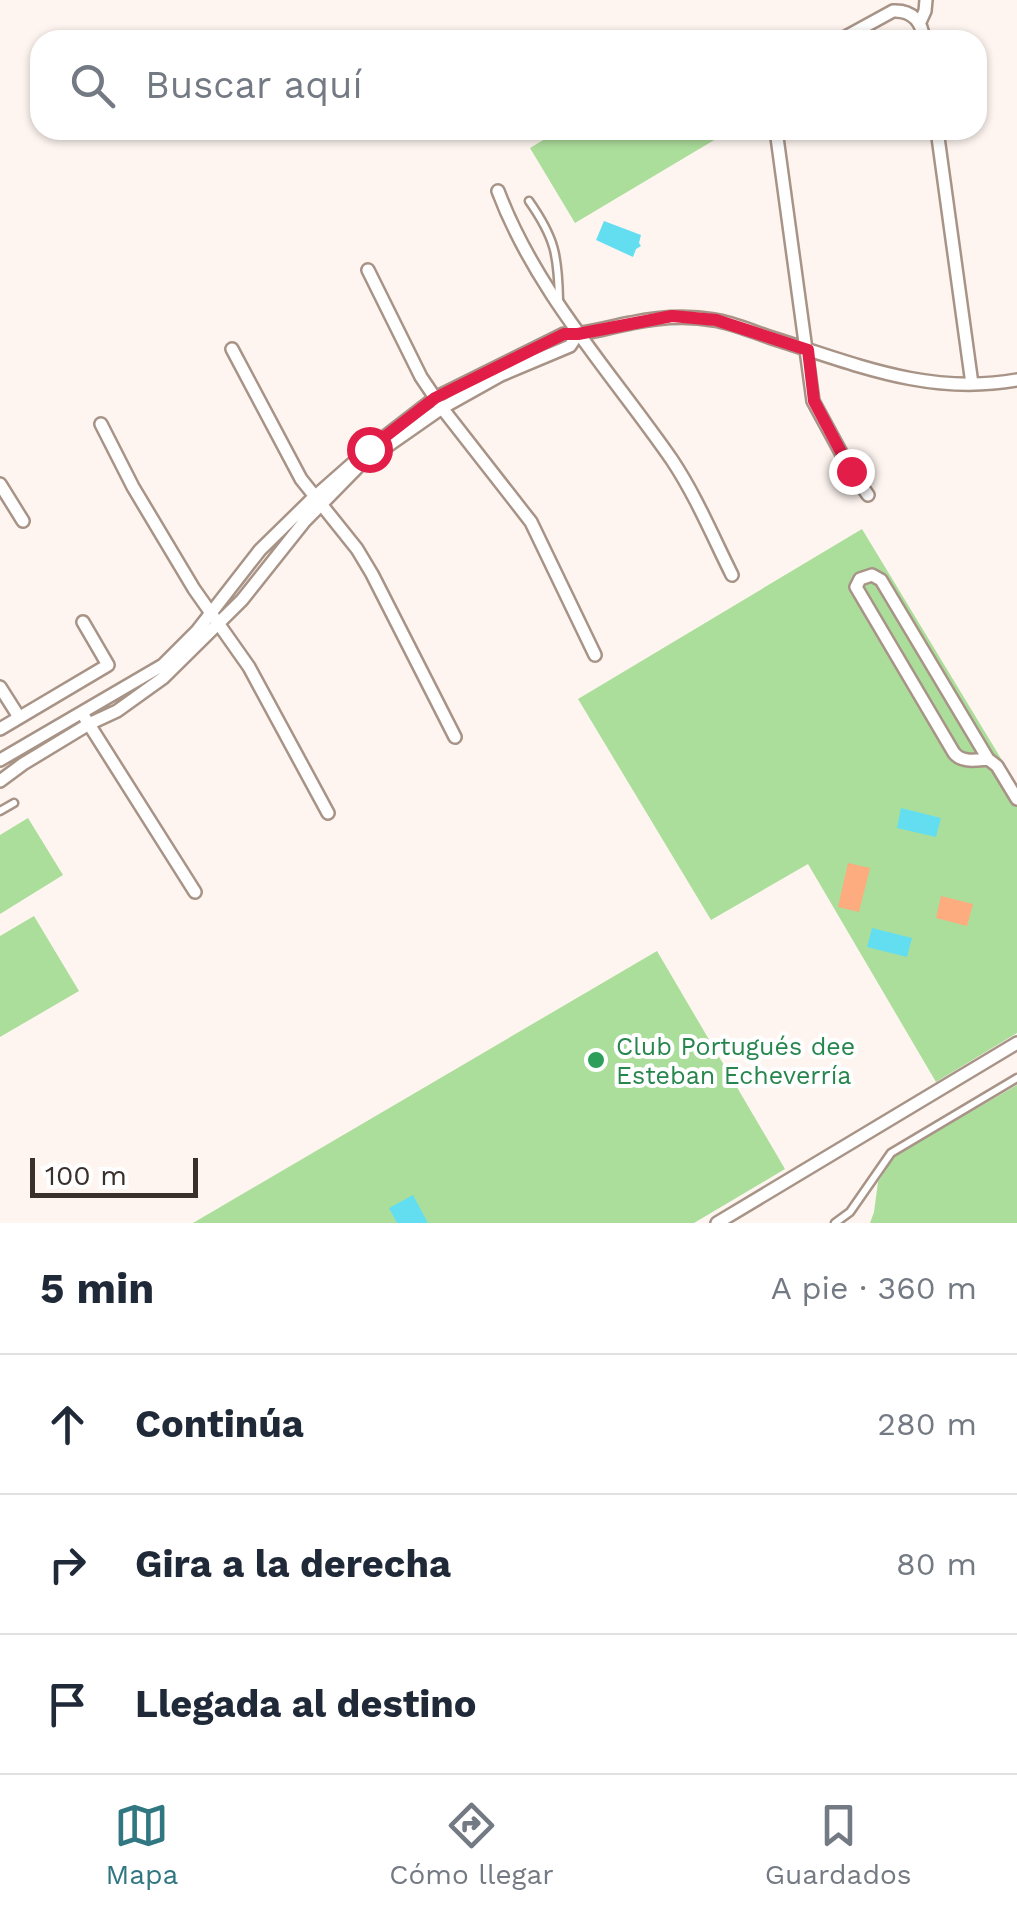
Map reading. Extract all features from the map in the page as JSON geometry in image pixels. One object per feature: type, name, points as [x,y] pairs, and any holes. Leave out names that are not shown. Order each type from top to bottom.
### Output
[{"type":"street","points":[[920,22],[926,0]]},
{"type":"street","points":[[855,30],[892,6],[910,13],[920,22],[922,30]]},
{"type":"street","points":[[777,140],[814,401],[868,495]]},
{"type":"street","points":[[938,140],[972,384]]},
{"type":"street","points":[[498,191],[520,242],[559,306],[674,463],[732,576]]},
{"type":"street","points":[[368,270],[420,377],[531,522],[595,656]]},
{"type":"street","points":[[0,781],[163,665],[215,619],[260,550],[369,449],[438,403],[564,334],[672,316],[716,320],[878,373],[942,384],[1017,380]]},
{"type":"street","points":[[232,349],[301,479],[372,574],[455,737]]},
{"type":"street","points":[[101,424],[132,486],[194,589],[249,667],[328,813]]},
{"type":"street","points":[[0,484],[22,521]]},
{"type":"street","points":[[988,758],[958,758],[954,753],[856,587],[860,579],[872,575],[881,580],[1017,800]]},
{"type":"street","points":[[0,729],[108,664],[83,622]]},
{"type":"street","points":[[0,687],[20,717]]},
{"type":"street","points":[[0,760],[85,718]]},
{"type":"street","points":[[85,718],[195,892]]},
{"type":"street","points":[[717,1223],[1017,1043]]},
{"type":"lane","points":[[529,201],[554,244],[559,306]]},
{"type":"lane","points":[[0,811],[14,803]]},
{"type":"lane","points":[[834,1223],[850,1212],[891,1153],[1017,1078]]},
{"type":"green space","points":[[543,140],[714,140],[575,223],[530,148]]},
{"type":"green space","points":[[862,529],[1017,785],[1017,1033],[936,1082],[808,864],[711,920],[578,699]]},
{"type":"green space","points":[[28,818],[63,875],[0,914],[0,835]]},
{"type":"green space","points":[[34,916],[79,991],[0,1037],[0,936]]},
{"type":"green space","name":"Club Portugués dee Esteban Echeverría","points":[[657,951],[785,1169],[694,1223],[193,1223]]},
{"type":"green space","points":[[1017,1085],[1017,1223],[870,1223],[878,1182],[894,1156]]},
{"type":"water","points":[[604,221],[641,235],[641,246],[633,257],[596,240]]},
{"type":"water","points":[[901,808],[941,818],[936,837],[897,828]]},
{"type":"water","points":[[872,928],[912,938],[907,957],[867,947]]},
{"type":"water","points":[[413,1195],[428,1223],[397,1223],[389,1208]]},
{"type":"building","points":[[848,863],[870,868],[859,912],[838,907]]},
{"type":"building","points":[[941,896],[973,904],[967,926],[936,918]]},
{"type":"place","name":"Club Portugués dee Esteban Echeverría","points":[[596,1060]]},
{"type":"route","points":[[369,449],[435,398],[564,334],[672,316],[716,320],[808,350],[814,401],[851,471]]}]
